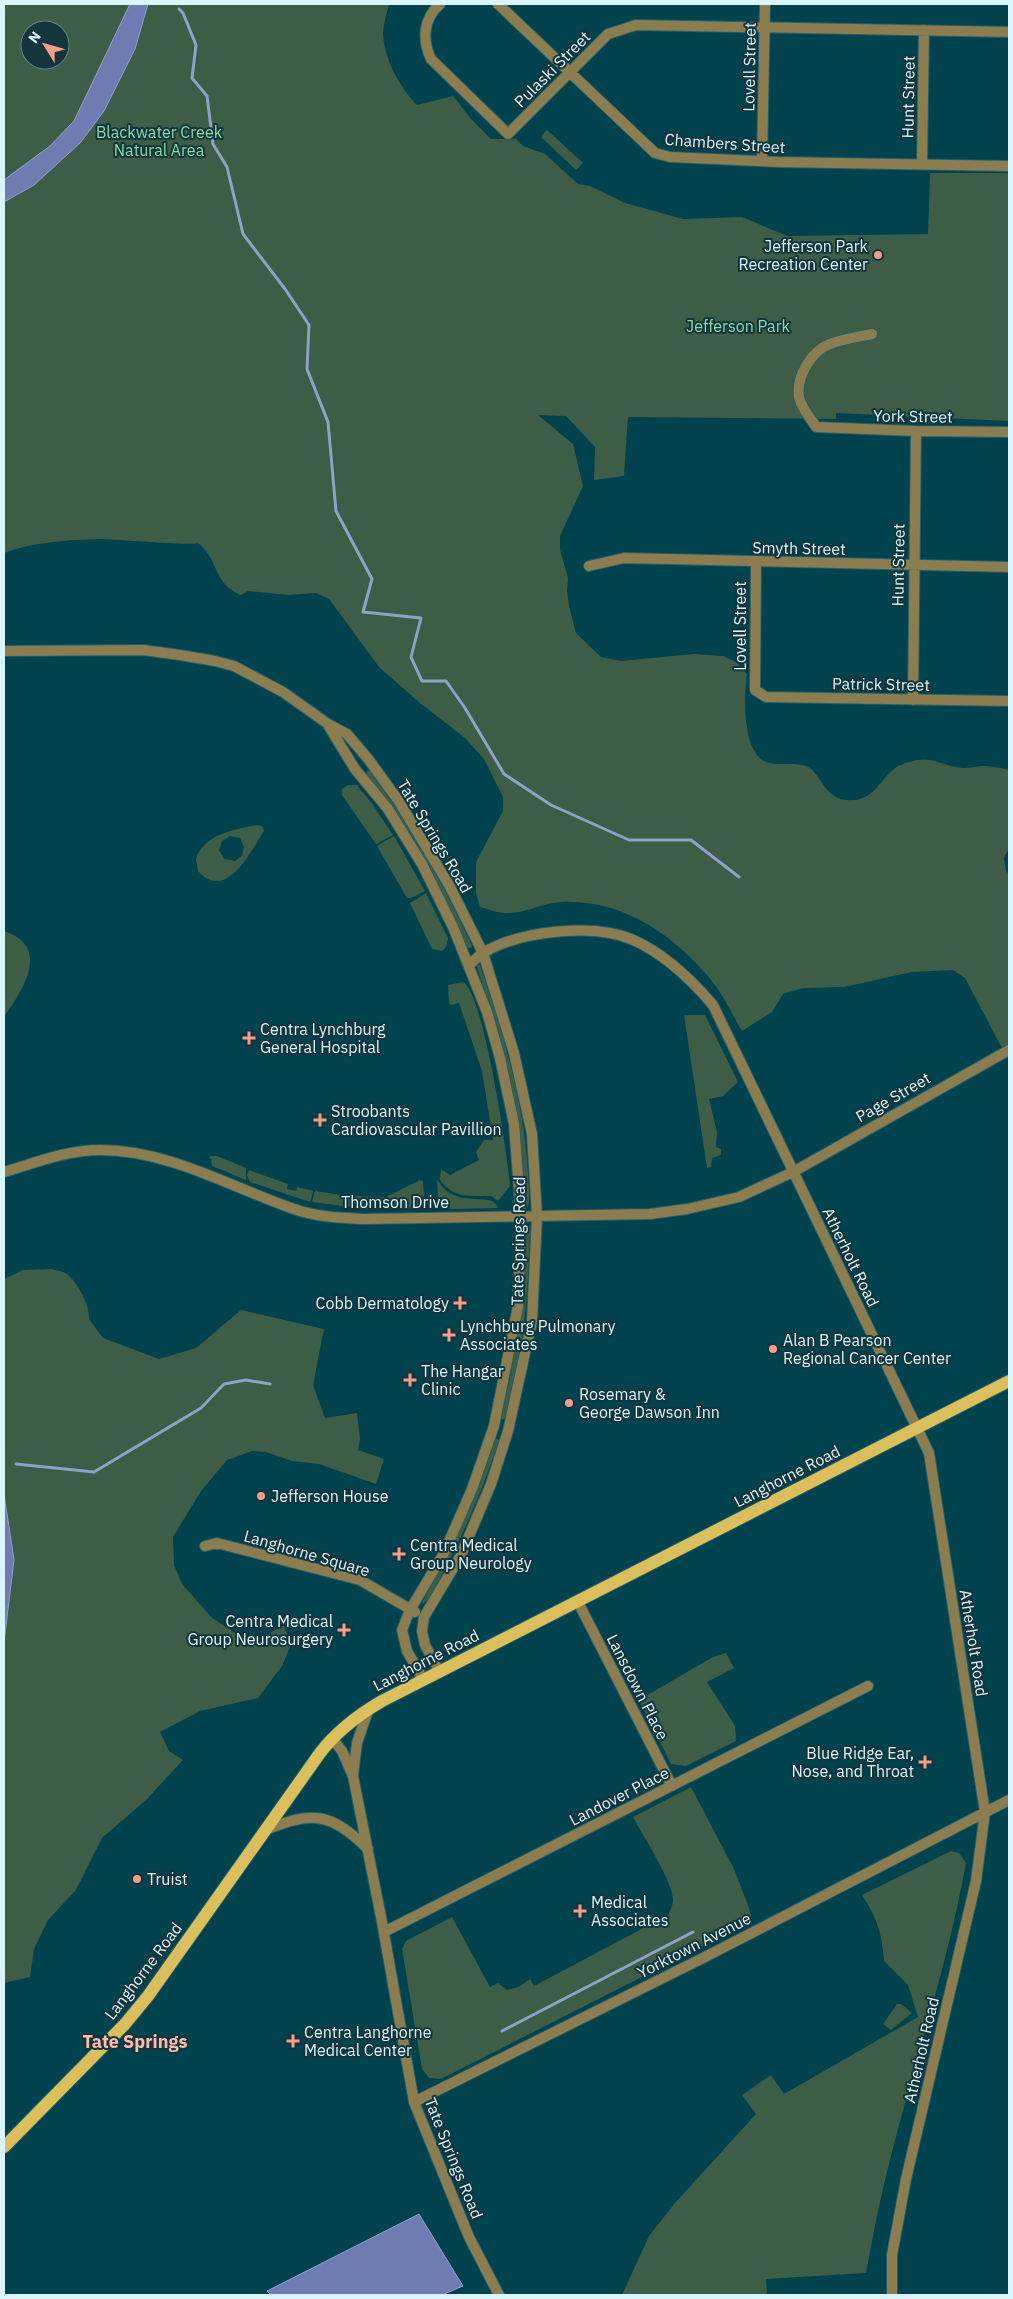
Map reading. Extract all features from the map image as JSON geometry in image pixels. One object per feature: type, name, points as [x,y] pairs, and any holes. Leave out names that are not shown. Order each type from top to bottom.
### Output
[{"type":"main road","name":"Langhorne Road","points":[[4,2147],[125,2024],[148,1996],[264,1830],[332,1738],[369,1708],[438,1671],[578,1602],[1009,1381]]},
{"type":"street","name":"Pulaski Street","points":[[440,4],[432,13],[426,28],[426,44],[431,60],[508,134],[608,34],[636,25],[1009,32]]},
{"type":"street","name":"Chambers Street","points":[[498,4],[655,153],[670,157],[762,161],[1009,166]]},
{"type":"street","name":"Lovell Street","points":[[762,161],[766,4]]},
{"type":"street","name":"Hunt Street","points":[[922,164],[924,30]]},
{"type":"street","name":"York Street","points":[[872,334],[829,344],[815,353],[806,367],[799,384],[799,397],[802,407],[816,427],[1009,432]]},
{"type":"street","name":"Hunt Street","points":[[912,700],[916,431]]},
{"type":"street","name":"Smyth Street","points":[[589,566],[624,558],[1009,567]]},
{"type":"street","name":"Lovell Street","points":[[755,690],[756,562]]},
{"type":"street","name":"Tate Springs Road","points":[[4,651],[143,650],[215,661],[234,666],[283,692],[328,724],[347,734],[370,760],[398,800],[449,885],[482,953],[502,1012],[524,1093],[532,1134],[537,1216],[532,1321],[508,1431],[491,1484],[461,1554],[424,1617]]},
{"type":"street","name":"Patrick Street","points":[[755,690],[766,697],[1009,701]]},
{"type":"street","name":"Tate Springs Road","points":[[328,724],[355,769],[388,809],[417,856],[464,952],[487,1012],[500,1058],[514,1124],[521,1216],[518,1306],[494,1426],[472,1489],[444,1553],[410,1610],[402,1630],[407,1651],[423,1679]]},
{"type":"street","name":"Atherholt Road","points":[[469,966],[482,953],[512,940],[552,931],[588,931],[630,939],[668,960],[694,982],[712,1006],[929,1453],[985,1812],[976,1881],[906,2178],[892,2255],[892,2295]]},
{"type":"street","name":"Atherholt Road","points":[[464,952],[482,953]]},
{"type":"street","name":"Page Street","points":[[793,1172],[1009,1050]]},
{"type":"street","name":"Thomson Drive","points":[[4,1172],[67,1153],[99,1150],[132,1152],[172,1161],[296,1210],[326,1216],[365,1219],[612,1216],[687,1209],[739,1197],[793,1172]]},
{"type":"street","name":"Langhorne Square","points":[[205,1546],[217,1543],[360,1580],[424,1617]]},
{"type":"street","name":"Lansdown Place","points":[[578,1602],[672,1786]]},
{"type":"street","points":[[424,1617],[422,1630],[425,1645],[438,1671]]},
{"type":"street","name":"Landover Place","points":[[384,1932],[868,1686]]},
{"type":"street","name":"Tate Springs Road","points":[[353,1776],[358,1743],[369,1708]]},
{"type":"street","name":"Tate Springs Road","points":[[332,1738],[342,1751],[353,1776],[384,1932],[414,2102],[469,2237],[499,2295]]},
{"type":"street","name":"Yorktown Avenue","points":[[414,2102],[698,1960],[1009,1800]]},
{"type":"street","points":[[264,1830],[292,1819],[316,1818],[333,1821],[350,1831],[368,1849]]},
{"type":"green space","points":[[4,4],[389,4],[383,31],[386,51],[398,81],[417,105],[453,96],[471,119],[491,139],[516,139],[523,146],[545,154],[578,184],[590,186],[625,203],[683,219],[742,217],[787,236],[928,234],[930,173],[1009,173],[1009,421],[836,413],[836,419],[628,417],[624,476],[594,480],[595,447],[566,416],[538,415],[573,444],[583,486],[560,536],[560,550],[568,578],[569,606],[576,633],[601,657],[621,661],[694,654],[723,656],[736,662],[747,674],[745,696],[746,724],[754,750],[761,759],[775,764],[796,764],[807,767],[816,774],[832,795],[845,800],[862,799],[872,792],[895,768],[917,760],[931,760],[964,768],[986,766],[1009,770],[1009,848],[1004,858],[1006,871],[1009,874],[1009,1044],[1002,1048],[965,978],[953,970],[912,972],[844,987],[803,988],[783,994],[772,1012],[742,1031],[719,990],[684,951],[648,924],[628,914],[607,907],[584,903],[561,902],[512,913],[480,907],[476,893],[476,862],[503,811],[503,797],[484,759],[465,738],[420,703],[379,667],[329,599],[316,593],[289,595],[248,591],[241,595],[232,590],[220,578],[210,557],[198,543],[183,544],[87,539],[39,544],[4,553]]},
{"type":"green space","points":[[547,130],[583,163],[576,170],[542,138],[542,135]]},
{"type":"green space","points":[[368,770],[374,775],[401,814],[434,869],[454,907],[472,946],[471,948],[468,948],[408,836],[366,773]]},
{"type":"green space","points":[[348,785],[358,785],[393,835],[376,844],[342,795],[342,789]]},
{"type":"green space","points":[[257,825],[262,826],[264,831],[245,861],[228,878],[218,881],[208,879],[198,871],[196,859],[200,851],[213,838],[230,831]],"holes":[[[230,836],[240,838],[244,847],[242,856],[235,861],[224,859],[219,850],[222,841]]]},
{"type":"green space","points":[[394,836],[425,891],[411,898],[407,898],[377,846]]},
{"type":"green space","points":[[426,893],[448,938],[446,947],[442,951],[432,949],[410,903]]},
{"type":"green space","points":[[4,931],[18,938],[27,947],[30,957],[25,981],[4,1017]]},
{"type":"green space","points":[[476,964],[480,965],[497,1016],[517,1093],[526,1146],[528,1207],[525,1206],[517,1125],[494,1020]]},
{"type":"green space","points":[[463,982],[471,993],[487,1044],[505,1143],[510,1186],[498,1201],[491,1196],[470,1196],[451,1191],[440,1180],[441,1169],[450,1175],[479,1160],[476,1152],[484,1140],[493,1140],[482,1071],[459,1003],[451,1005],[449,1003],[448,985]]},
{"type":"green space","points":[[684,1015],[705,1015],[738,1082],[723,1096],[709,1099],[717,1132],[716,1147],[721,1149],[721,1155],[712,1158],[711,1167],[707,1168]]},
{"type":"green space","points":[[217,1156],[246,1168],[246,1180],[212,1166],[211,1159],[209,1158]]},
{"type":"green space","points":[[249,1170],[288,1184],[287,1189],[296,1191],[297,1187],[313,1191],[310,1202],[250,1182],[247,1175]]},
{"type":"green space","points":[[437,1179],[444,1189],[453,1195],[462,1198],[489,1200],[495,1203],[498,1208],[443,1208],[438,1201]]},
{"type":"green space","points":[[420,1180],[423,1181],[424,1201],[419,1207],[367,1209],[312,1202],[315,1191],[348,1196],[386,1197]]},
{"type":"green space","points":[[526,1225],[530,1226],[523,1330],[509,1406],[503,1420],[500,1417],[510,1378],[519,1324]]},
{"type":"green space","points":[[52,1269],[65,1273],[75,1283],[88,1308],[89,1319],[103,1338],[159,1359],[196,1348],[241,1310],[324,1329],[313,1385],[325,1418],[357,1413],[360,1439],[358,1450],[384,1459],[376,1484],[319,1464],[292,1461],[266,1452],[252,1451],[227,1460],[201,1491],[173,1537],[174,1565],[182,1584],[212,1618],[238,1635],[263,1637],[284,1625],[291,1644],[282,1666],[258,1698],[200,1711],[160,1732],[169,1751],[183,1760],[147,1799],[102,1838],[76,1890],[48,1920],[34,1949],[30,1977],[4,1983],[4,1279],[23,1270]]},
{"type":"green space","points":[[495,1438],[499,1440],[468,1521],[429,1599],[421,1605],[448,1553],[474,1495]]},
{"type":"green space","points":[[726,1653],[734,1668],[707,1682],[735,1726],[736,1741],[686,1766],[671,1764],[639,1700],[711,1658]]},
{"type":"green space","points":[[691,1787],[734,1869],[752,1921],[441,2079],[429,2078],[422,2069],[402,1949],[406,1941],[452,1917],[490,1987],[498,1983],[507,1990],[519,1987],[530,1979],[534,1986],[668,1915],[672,1906],[672,1892],[657,1859],[633,1817]]},
{"type":"green space","points":[[951,1851],[959,1853],[966,1863],[958,1903],[939,1981],[886,2176],[866,2273],[766,2279],[767,2295],[622,2295],[649,2236],[675,2203],[756,2114],[742,2095],[771,2075],[784,2094],[918,2017],[908,1985],[884,1961],[878,1926],[862,1895]]},
{"type":"green space","points":[[897,2004],[901,2004],[912,2013],[891,2030],[883,2024]]},
{"type":"water","points":[[130,4],[148,4],[135,49],[104,111],[80,143],[34,185],[4,202],[4,180],[50,146],[74,121]]},
{"type":"water","points":[[4,1494],[14,1560],[4,1642]]},
{"type":"water","points":[[419,2214],[463,2286],[442,2295],[271,2295],[267,2291]]},
{"type":"waterway","points":[[179,9],[183,13],[196,45],[192,78],[207,96],[213,144],[227,167],[243,234],[285,289],[309,325],[307,369],[328,422],[336,511],[372,579],[363,612],[421,618],[411,657],[422,681],[446,681],[465,708],[504,774],[551,805],[629,840],[691,840],[739,877]]},
{"type":"waterway","points":[[16,1464],[94,1472],[201,1408],[224,1384],[246,1380],[270,1384]]},
{"type":"waterway","points":[[502,2031],[693,1932]]},
{"type":"place","name":"Jefferson Park Recreation Center","points":[[878,255]]},
{"type":"place","name":"Centra Lynchburg General Hospital","points":[[249,1038]]},
{"type":"place","name":"Stroobants Cardiovascular Pavillion","points":[[320,1120]]},
{"type":"place","name":"Cobb Dermatology","points":[[460,1303]]},
{"type":"place","name":"Lynchburg Pulmonary Associates","points":[[449,1335]]},
{"type":"place","name":"Alan B Pearson Regional Cancer Center","points":[[773,1349]]},
{"type":"place","name":"The Hangar Clinic","points":[[410,1380]]},
{"type":"place","name":"Rosemary & George Dawson Inn","points":[[569,1403]]},
{"type":"place","name":"Jefferson House","points":[[261,1496]]},
{"type":"place","name":"Centra Medical Group Neurology","points":[[399,1554]]},
{"type":"place","name":"Centra Medical Group Neurosurgery","points":[[344,1630]]},
{"type":"place","name":"Blue Ridge Ear, Nose, and Throat","points":[[925,1762]]},
{"type":"place","name":"Truist","points":[[137,1879]]},
{"type":"place","name":"Medical Associates","points":[[580,1911]]},
{"type":"place","name":"Centra Langhorne Medical Center","points":[[293,2041]]},
{"type":"district","name":"Tate Springs","points":[[135,2042]]},
{"type":"park label","name":"Blackwater Creek Natural Area","points":[[159,141]]},
{"type":"park label","name":"Jefferson Park","points":[[738,326]]}]
